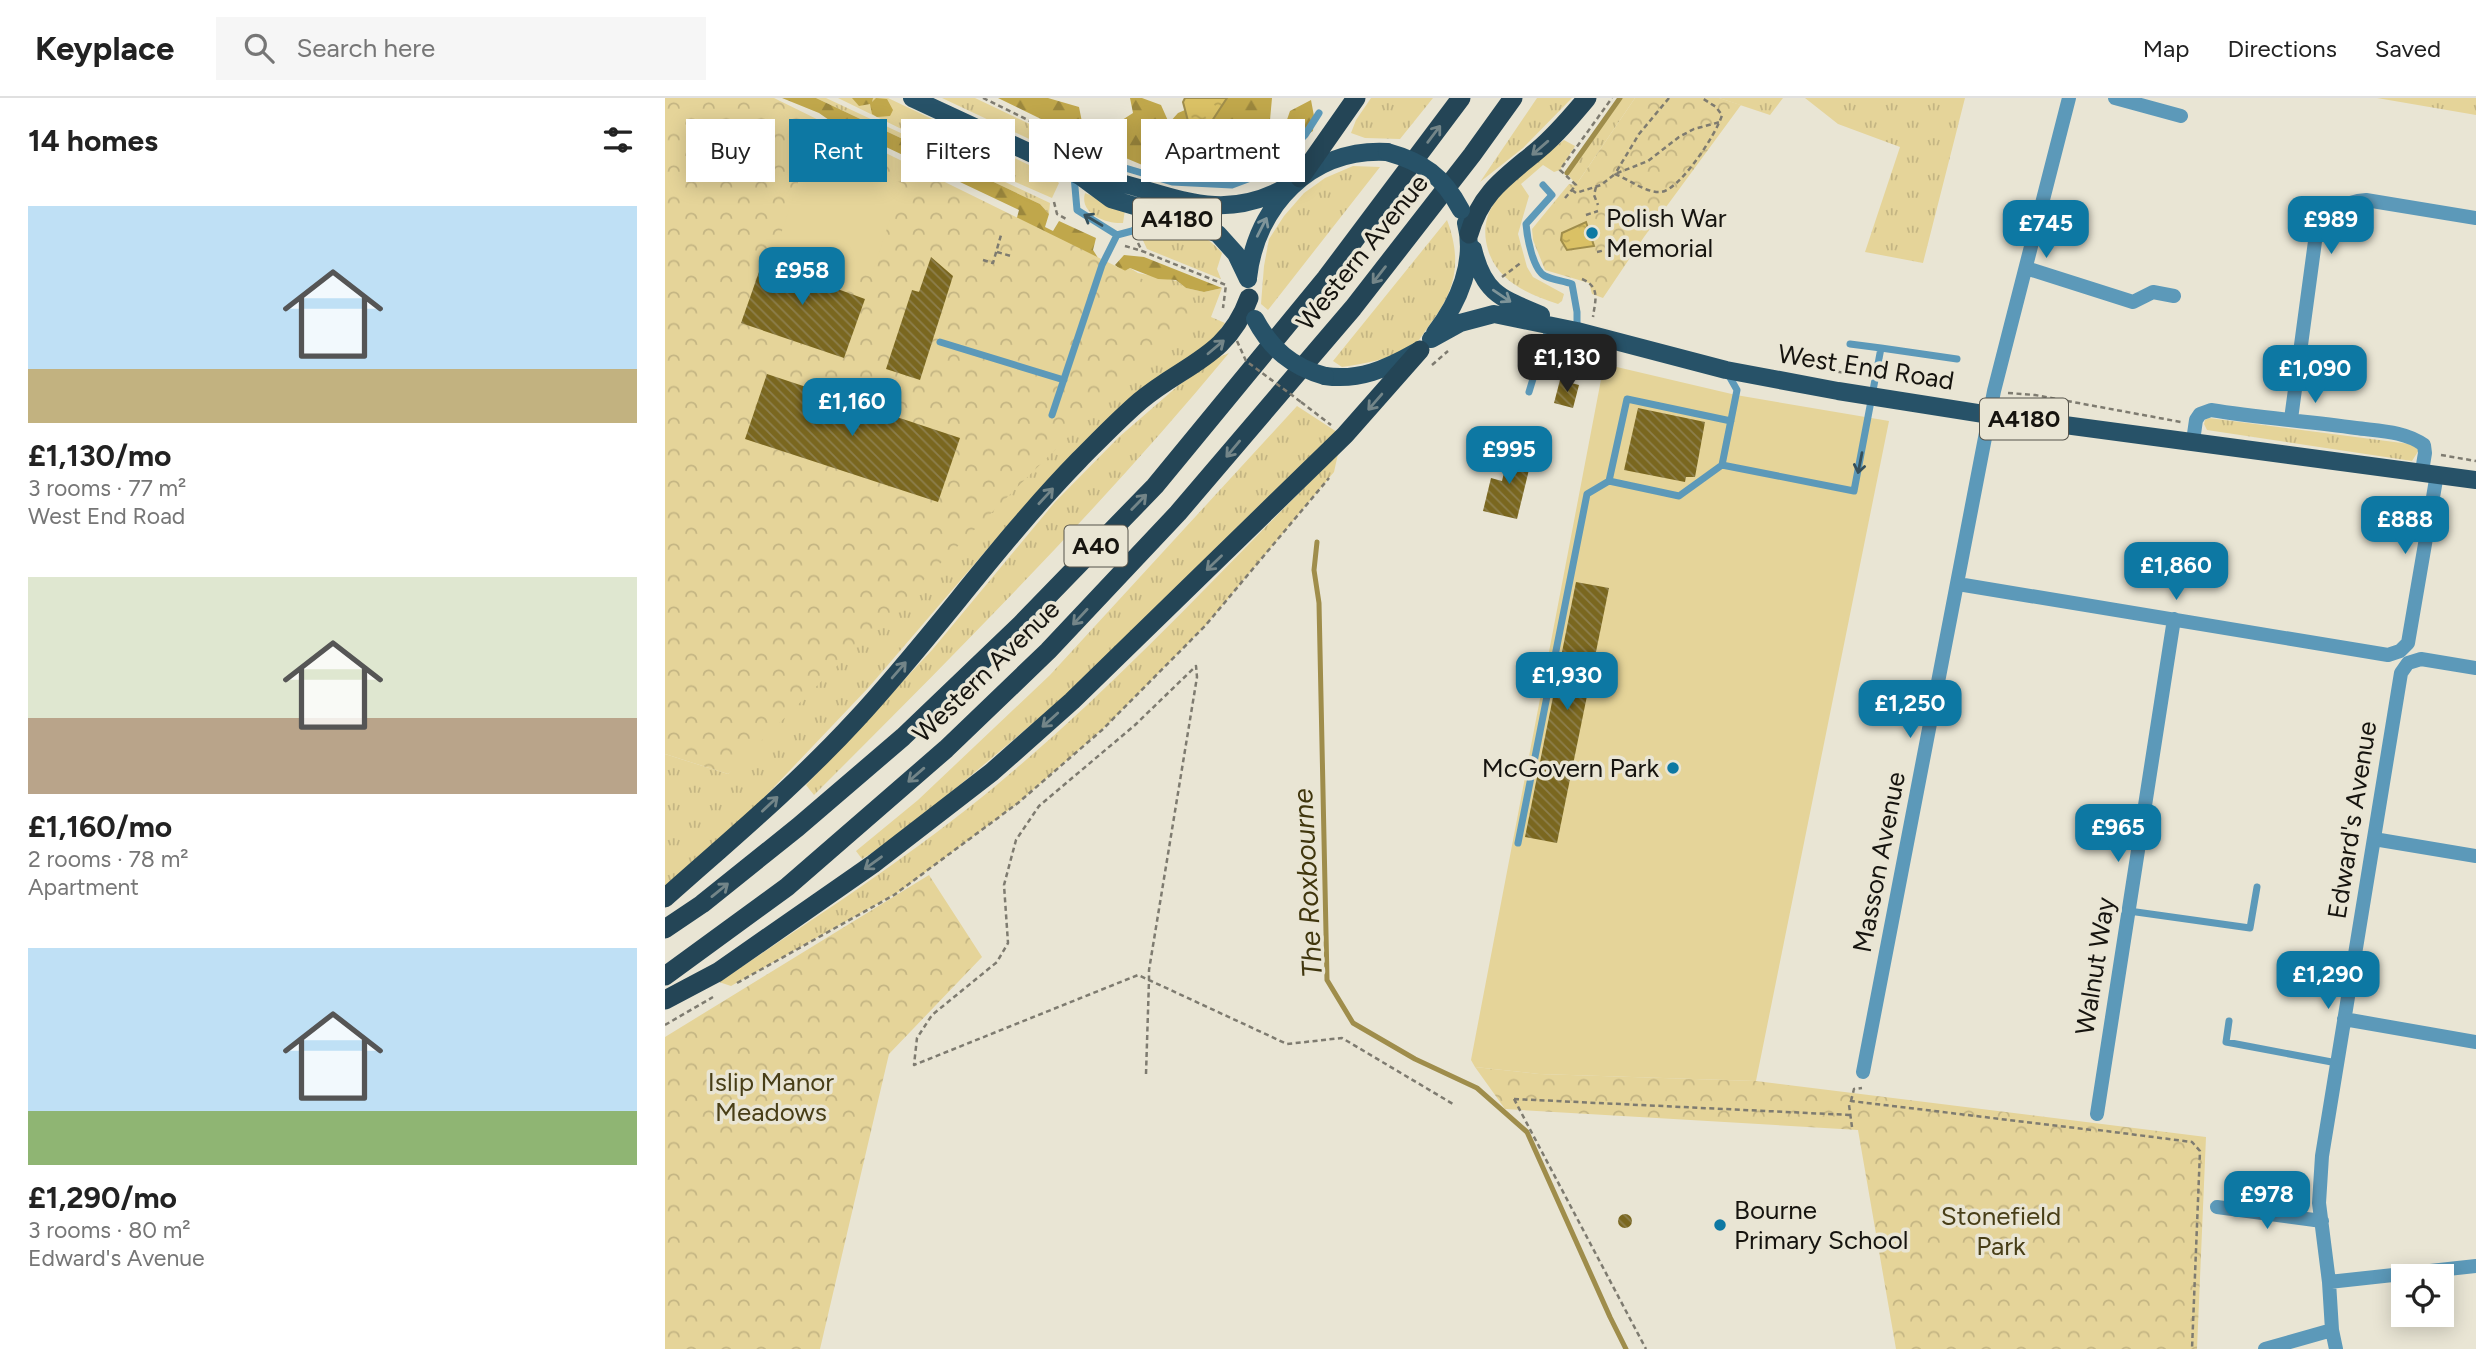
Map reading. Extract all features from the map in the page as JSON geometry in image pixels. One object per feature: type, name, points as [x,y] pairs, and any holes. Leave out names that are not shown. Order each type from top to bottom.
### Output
[{"type":"highway","points":[[1305,170],[1356,98]]},
{"type":"highway","name":"Western Avenue","points":[[665,929],[702,904],[798,827],[903,737],[1021,624],[1155,486],[1326,278],[1461,98]]},
{"type":"highway","name":"Western Avenue","points":[[665,976],[787,887],[946,749],[1048,651],[1178,513],[1353,309],[1513,98]]},
{"type":"highway","points":[[1469,236],[1483,199],[1504,177],[1561,129],[1587,98]]},
{"type":"highway","points":[[665,898],[773,801],[855,722],[964,595],[1028,515],[1080,460],[1141,400],[1221,345],[1242,318],[1248,288]]},
{"type":"highway","points":[[665,1000],[718,972],[873,864],[992,772],[1072,701],[1345,435],[1425,345]]},
{"type":"main road","name":"A4180","points":[[912,98],[1029,153]]},
{"type":"main road","points":[[1296,182],[1261,226],[1250,261],[1248,288],[1255,319],[1276,351],[1308,372],[1339,378],[1369,374],[1390,367],[1425,345],[1448,317],[1457,300],[1464,281],[1469,236],[1461,210],[1453,195],[1430,170],[1420,163],[1387,152],[1357,153],[1326,163],[1305,176]]},
{"type":"main road","name":"A4180","points":[[1088,182],[1111,199],[1196,224],[1218,234],[1236,254],[1248,288]]},
{"type":"main road","name":"A4180","points":[[1113,182],[1199,205],[1232,204],[1268,197],[1295,182]]},
{"type":"main road","name":"West End Road","points":[[1469,236],[1479,272],[1489,287],[1509,302],[1577,331]]},
{"type":"main road","name":"West End Road","points":[[1425,345],[1460,323],[1494,314],[1577,331],[1726,370],[1875,387],[1990,415],[2476,480]]},
{"type":"street","name":"Masson Avenue","points":[[1863,1072],[1990,415],[2007,336],[2069,98]]},
{"type":"street","points":[[2115,98],[2181,116]]},
{"type":"street","points":[[2291,419],[2316,234],[2323,221],[2352,201],[2366,200],[2476,218]]},
{"type":"street","points":[[2026,268],[2133,302],[2153,292],[2174,296]]},
{"type":"street","points":[[2193,441],[2196,420],[2200,414],[2211,410],[2291,419],[2415,438],[2424,445],[2429,473]]},
{"type":"street","name":"Edward's Avenue","points":[[2336,1349],[2319,1203],[2322,1156],[2374,839],[2399,660],[2408,643],[2429,473]]},
{"type":"street","points":[[1958,584],[2174,619],[2399,660],[2420,659],[2476,668]]},
{"type":"street","name":"Walnut Way","points":[[2097,1114],[2174,619]]},
{"type":"street","points":[[2374,839],[2476,856]]},
{"type":"street","points":[[2344,1019],[2476,1042]]},
{"type":"street","points":[[2217,1207],[2322,1221]]},
{"type":"street","points":[[2329,1283],[2476,1266]]},
{"type":"street","points":[[2265,1349],[2332,1330]]},
{"type":"lane","points":[[1127,168],[1172,182],[1232,185],[1256,176],[1285,155],[1305,135],[1319,113]]},
{"type":"lane","points":[[1080,182],[1077,210],[1117,234],[1132,231],[1159,214]]},
{"type":"lane","points":[[1543,185],[1552,195],[1526,224],[1527,236],[1539,271],[1545,276],[1572,284],[1577,331]]},
{"type":"lane","points":[[1052,415],[1103,265],[1117,234]]},
{"type":"lane","points":[[1529,393],[1549,325]]},
{"type":"lane","points":[[940,342],[1064,380]]},
{"type":"lane","points":[[1850,344],[1957,359]]},
{"type":"lane","points":[[1722,465],[1854,491],[1881,348]]},
{"type":"lane","points":[[1518,843],[1587,494],[1609,481],[1679,496],[1722,465],[1737,390],[1726,370]]},
{"type":"lane","points":[[1609,481],[1627,399],[1731,421]]},
{"type":"lane","points":[[2129,911],[2250,928],[2257,887]]},
{"type":"lane","points":[[2229,1021],[2227,1042],[2337,1063]]},
{"type":"path","points":[[983,98],[1029,120]]},
{"type":"path","points":[[1563,200],[1576,185],[1560,170],[1612,98]]},
{"type":"path","points":[[1615,174],[1639,134],[1669,98]]},
{"type":"path","points":[[1615,174],[1653,192],[1665,192],[1676,185],[1710,140],[1720,122],[1721,115],[1716,107],[1702,98]]},
{"type":"path","points":[[1571,190],[1576,193],[1596,187],[1615,174],[1648,161],[1679,137],[1720,122]]},
{"type":"path","points":[[1596,187],[1594,195],[1598,205]]},
{"type":"path","points":[[1586,215],[1598,211]]},
{"type":"path","points":[[983,260],[993,263],[1001,235]]},
{"type":"path","points":[[1134,236],[1142,251]]},
{"type":"path","points":[[1121,244],[1226,285],[1223,311]]},
{"type":"path","points":[[1597,252],[1610,250]]},
{"type":"path","points":[[996,251],[1011,256]]},
{"type":"path","points":[[1497,280],[1532,253]]},
{"type":"path","points":[[1575,277],[1592,284],[1596,291],[1593,317],[1603,320]]},
{"type":"path","points":[[1237,341],[1246,361],[1339,431]]},
{"type":"path","points":[[1809,367],[1875,387]]},
{"type":"path","points":[[731,986],[894,895],[1018,803],[1102,730],[1205,626],[1333,472]]},
{"type":"path","points":[[1146,1074],[1149,980],[1196,666],[1135,725],[1039,806],[1016,840],[1004,885],[1008,943],[997,962],[932,1016],[917,1038],[914,1065],[1138,975],[1149,980],[1286,1044],[1342,1038],[1453,1104]]},
{"type":"path","points":[[665,1025],[720,993]]},
{"type":"path","points":[[1852,1127],[1850,1115],[1854,1088],[1863,1088]]},
{"type":"path","points":[[1646,1349],[1514,1099],[1850,1115]]},
{"type":"path","points":[[1851,1101],[2192,1142],[2200,1151],[2192,1349]]},
{"type":"green space","points":[[665,98],[774,98],[817,119],[789,119],[789,182],[887,182],[887,154],[901,160],[901,182],[945,182],[1199,307],[728,774],[665,754]]},
{"type":"green space","points":[[782,98],[816,98],[860,119],[828,119]]},
{"type":"green space","points":[[816,98],[826,98],[871,119],[860,119]]},
{"type":"green space","points":[[838,98],[888,98],[932,119],[901,119],[901,129],[887,122],[887,119],[881,119]]},
{"type":"green space","points":[[852,98],[873,98],[872,102],[876,98],[887,99],[893,110],[890,116],[877,117],[872,114],[870,104],[859,106]]},
{"type":"green space","points":[[942,98],[975,98],[1029,124],[1029,139],[1015,132],[1015,119],[987,119]]},
{"type":"green space","points":[[998,98],[1048,98],[1079,107],[1081,119],[1041,119]]},
{"type":"green space","points":[[1130,98],[1142,98],[1161,105],[1167,119],[1141,119],[1141,164],[1127,159],[1127,119],[1124,119],[1133,113]]},
{"type":"green space","points":[[1227,98],[1272,98],[1270,119],[1213,119]]},
{"type":"green space","points":[[1371,98],[1433,98],[1400,139],[1365,138],[1351,133],[1356,120]]},
{"type":"green space","points":[[1537,98],[1572,98],[1523,148],[1480,182]]},
{"type":"green space","points":[[1620,98],[1635,98],[1576,185],[1567,173]]},
{"type":"green space","points":[[1635,98],[1719,98],[1741,105],[1644,237],[1603,298],[1592,294],[1589,283],[1545,270],[1533,240],[1532,229],[1569,184],[1576,185]]},
{"type":"green space","points":[[1719,98],[1783,98],[1770,115]]},
{"type":"green space","points":[[1805,98],[1965,98],[1923,263],[1865,252],[1900,147],[1838,124]]},
{"type":"green space","points":[[2377,98],[2476,98],[2476,115]]},
{"type":"green space","points":[[1311,100],[1314,116],[1313,131],[1305,136],[1305,119],[1287,119],[1290,111]]},
{"type":"green space","points":[[1185,110],[1187,119],[1173,119],[1178,113]]},
{"type":"green space","points":[[887,127],[901,133],[901,138],[887,132]]},
{"type":"green space","points":[[887,132],[901,138],[901,154],[887,147]]},
{"type":"green space","points":[[1564,140],[1575,146],[1560,170],[1554,172],[1543,165],[1521,184],[1529,196],[1518,234],[1527,267],[1533,277],[1564,294],[1558,304],[1522,289],[1503,275],[1489,254],[1485,232],[1489,214],[1500,195]]},
{"type":"green space","points":[[1015,158],[1029,165],[1029,182],[1059,183],[1052,198],[1015,182]]},
{"type":"green space","points":[[1353,166],[1380,167],[1268,310],[1261,304],[1269,239],[1304,193],[1325,178]]},
{"type":"green space","points":[[887,178],[902,183],[871,277],[777,246],[798,182],[887,182]]},
{"type":"green space","points":[[960,182],[994,182],[1040,204],[1049,214],[1045,227],[1053,231],[1059,221],[1096,238],[1093,250],[1100,261],[1015,225],[1019,210]]},
{"type":"green space","points":[[994,182],[1005,182],[1050,203],[1049,214],[1040,204]]},
{"type":"green space","points":[[1085,193],[1125,210],[1123,223],[1109,222],[1095,216],[1086,207]]},
{"type":"green space","points":[[1447,220],[1455,250],[1454,276],[1445,302],[1420,339],[1410,348],[1377,360],[1342,367],[1333,361]]},
{"type":"green space","points":[[1160,226],[1195,232],[1215,246],[1222,253],[1217,269],[1221,279],[1147,249],[1140,234]]},
{"type":"green space","points":[[1124,255],[1144,257],[1222,288],[1204,292],[1186,288],[1176,280],[1158,279],[1130,268],[1123,272],[1115,265]]},
{"type":"green space","points":[[1130,268],[1138,273],[1177,281],[1186,288],[1204,292],[1222,288],[1211,317],[1225,323],[1212,341],[1020,511],[869,687],[757,805],[665,888],[665,754],[728,774],[1123,272]]},
{"type":"green space","points":[[1229,353],[1079,524],[814,795],[806,785],[932,650],[1055,502],[1119,437],[1179,385],[1217,358]]},
{"type":"green space","name":"McGovern Park","points":[[1604,364],[1736,395],[1889,421],[1756,1081],[1539,1074],[1475,1067],[1471,1060]]},
{"type":"green space","points":[[1297,406],[1337,432],[1082,682],[898,837],[862,859],[856,851],[918,800],[1050,675]]},
{"type":"green space","points":[[2209,418],[2410,444],[2419,450],[2412,461],[2207,430],[2204,424]]},
{"type":"green space","points":[[1338,454],[1334,472],[1205,626],[1106,726],[1018,803],[900,891],[731,986],[719,982],[906,855],[1012,772],[1138,657]]},
{"type":"green space","name":"Islip Manor Meadows","points":[[929,875],[982,957],[889,1054],[820,1349],[665,1349],[665,1037]]},
{"type":"green space","name":"Stonefield Park","points":[[1475,1067],[1539,1074],[1756,1081],[2206,1137],[2197,1349],[1896,1349],[1858,1130],[1505,1109]]},
{"type":"water","points":[[1185,98],[1227,98],[1213,119],[1187,119],[1183,102]]},
{"type":"water","points":[[1586,222],[1594,246],[1567,250],[1561,240],[1562,233]]},
{"type":"building","points":[[766,252],[814,269],[810,279],[865,299],[844,358],[741,323]]},
{"type":"building","points":[[931,257],[953,276],[920,380],[886,369],[912,290],[919,292]]},
{"type":"building","points":[[767,374],[960,438],[938,502],[745,439]]},
{"type":"building","points":[[1560,380],[1579,385],[1573,408],[1554,403]]},
{"type":"building","points":[[1638,408],[1705,422],[1695,477],[1686,477],[1685,482],[1624,470]]},
{"type":"building","points":[[1510,447],[1533,453],[1517,519],[1483,511],[1491,478],[1502,481]]},
{"type":"building","points":[[1576,582],[1609,588],[1557,843],[1525,837]]},
{"type":"building","points":[[1622,1214],[1628,1214],[1632,1221],[1628,1228],[1622,1228],[1618,1224],[1618,1218]]},
{"type":"waterway","name":"The Roxbourne","points":[[1567,173],[1620,98]]},
{"type":"waterway","name":"The Roxbourne","points":[[1317,542],[1314,570],[1319,603],[1327,980],[1353,1023],[1415,1059],[1477,1088],[1527,1132],[1626,1349]]},
{"type":"place","name":"Polish War Memorial","points":[[1592,233]]},
{"type":"place","name":"McGovern Park","points":[[1673,768]]},
{"type":"place","name":"Bourne Primary School","points":[[1720,1225]]}]
